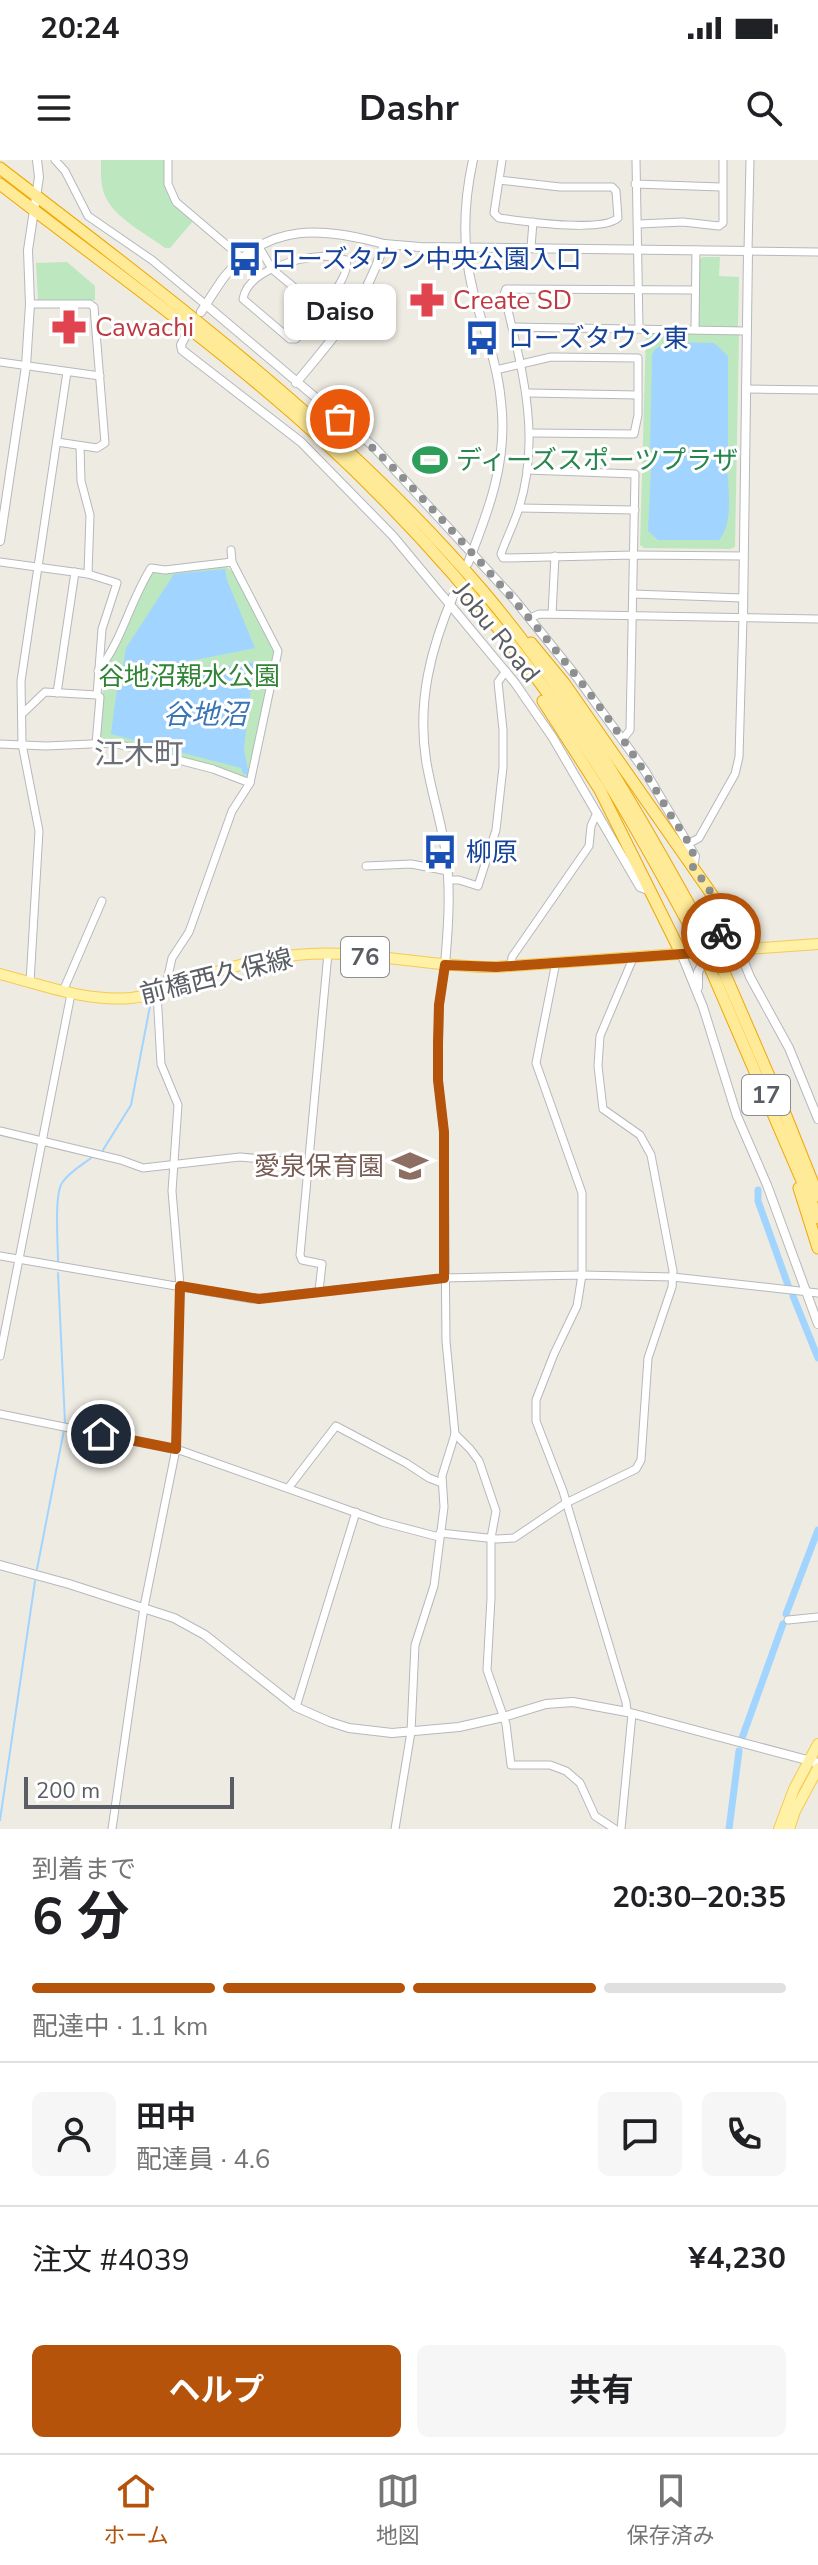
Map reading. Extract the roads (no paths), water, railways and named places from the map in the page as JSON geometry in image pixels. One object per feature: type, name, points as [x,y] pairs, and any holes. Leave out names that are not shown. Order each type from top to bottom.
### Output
[{"type":"highway","name":"Jobu Road","points":[[0,168],[200,323],[325,429],[389,491],[484,593],[542,668],[613,771],[718,972],[789,1123],[818,1196]]},
{"type":"highway","name":"Jobu Road","points":[[0,184],[194,332],[318,437],[420,539],[483,612],[602,772],[698,932]]},
{"type":"highway","points":[[484,593],[519,628],[564,683],[713,895],[739,949]]},
{"type":"highway","points":[[483,612],[600,790],[681,953]]},
{"type":"highway","points":[[710,952],[721,936],[723,926],[713,895]]},
{"type":"highway","name":"Jobu Road","points":[[718,972],[818,1218]]},
{"type":"highway","name":"17","points":[[789,1123],[818,1178]]},
{"type":"highway","name":"17","points":[[788,1147],[818,1248]]},
{"type":"main road","name":"前橋西久保線","points":[[0,974],[67,992],[118,999],[161,991],[256,961],[295,955],[328,953],[445,965],[511,966],[818,944]]},
{"type":"main road","points":[[789,1829],[815,1764],[818,1744]]},
{"type":"main road","points":[[779,1829],[815,1764]]},
{"type":"street","points":[[0,541],[26,366],[30,304],[28,250],[40,171],[37,160]]},
{"type":"street","points":[[55,160],[65,171],[88,216],[139,251],[203,308],[382,455],[472,553],[530,618],[645,771],[695,856],[693,867]]},
{"type":"street","points":[[168,160],[168,184],[176,202],[242,258]]},
{"type":"street","points":[[468,563],[486,519],[500,465],[503,419],[496,370],[475,297],[466,246],[466,206],[473,160]]},
{"type":"street","points":[[499,180],[560,187],[612,187],[616,191],[618,218],[612,223],[568,225],[499,218],[494,213],[502,160]]},
{"type":"street","points":[[636,160],[639,328]]},
{"type":"street","points":[[639,224],[683,222],[719,226],[723,223],[723,160]]},
{"type":"street","points":[[688,844],[699,838],[735,774],[739,757],[750,160]]},
{"type":"street","points":[[635,184],[721,187]]},
{"type":"street","points":[[531,247],[533,222]]},
{"type":"street","points":[[203,308],[242,258],[285,235],[310,231],[334,232],[384,244],[420,247],[818,252]]},
{"type":"street","points":[[296,383],[365,294],[384,244]]},
{"type":"street","points":[[259,247],[272,269],[342,327]]},
{"type":"street","points":[[695,329],[696,250]]},
{"type":"street","points":[[326,256],[346,260],[347,270],[321,310],[298,337],[290,339],[245,301],[245,292],[272,269],[304,258],[326,256]]},
{"type":"street","points":[[695,290],[506,289],[504,294],[528,393],[531,433],[519,508],[501,556],[743,556]]},
{"type":"street","points":[[30,304],[90,304],[94,307],[105,443],[101,447],[57,442]]},
{"type":"street","points":[[512,327],[746,331]]},
{"type":"street","points":[[185,337],[182,350],[301,442],[393,536],[506,671],[553,738],[640,887],[648,890]]},
{"type":"street","points":[[496,370],[561,356],[634,356],[638,362],[637,430],[634,434],[531,433]]},
{"type":"street","points":[[0,362],[100,376]]},
{"type":"street","points":[[30,982],[39,831],[22,744],[21,681],[67,372]]},
{"type":"street","points":[[746,389],[818,390]]},
{"type":"street","points":[[528,393],[638,395]]},
{"type":"street","points":[[80,446],[81,481],[90,515],[88,574]]},
{"type":"street","points":[[527,470],[632,472],[636,478],[630,730],[622,740]]},
{"type":"street","points":[[519,508],[635,510]]},
{"type":"street","points":[[112,1829],[144,1607],[176,1449],[180,1286],[172,1191],[178,1105],[161,1064],[161,991],[172,958],[189,932],[232,811],[250,783],[278,651],[232,562],[231,550]]},
{"type":"street","points":[[552,614],[555,556]]},
{"type":"street","points":[[0,562],[88,574],[117,583],[102,629],[97,671],[97,695],[100,697],[96,744]]},
{"type":"street","points":[[97,671],[115,643],[141,583],[151,568],[165,570],[232,562]]},
{"type":"street","points":[[57,693],[75,572]]},
{"type":"street","points":[[395,1829],[411,1732],[415,1645],[434,1586],[444,1507],[442,1483],[455,1434],[444,1278],[444,1132],[438,1080],[439,1005],[445,965],[448,876],[442,826],[427,762],[423,719],[430,659],[454,594]]},
{"type":"street","points":[[633,594],[743,598]]},
{"type":"street","points":[[530,618],[552,614],[818,619]]},
{"type":"street","points":[[366,866],[411,864],[478,886],[496,830],[503,767],[498,682],[506,671]]},
{"type":"street","points":[[22,714],[45,692],[97,695]]},
{"type":"street","points":[[0,744],[113,743],[213,769],[250,783]]},
{"type":"street","points":[[511,966],[512,957],[589,846],[591,826],[596,815]]},
{"type":"street","points":[[0,1356],[42,1142],[67,992],[102,901]]},
{"type":"street","points":[[739,949],[750,977],[789,1048],[818,1119]]},
{"type":"street","points":[[710,952],[696,979],[703,1007],[737,1116],[767,1185],[818,1324]]},
{"type":"street","points":[[319,1291],[322,1264],[302,1260],[300,1255],[328,953]]},
{"type":"street","points":[[681,953],[703,1007]]},
{"type":"street","points":[[0,1414],[176,1449],[356,1512],[440,1535],[514,1538],[566,1503],[636,1469],[641,1460],[648,1358],[673,1277],[651,1155],[640,1135],[605,1112],[600,1085],[600,1036],[634,956]]},
{"type":"street","points":[[556,962],[536,1063],[582,1193],[582,1275],[577,1306],[536,1400],[536,1421],[566,1503],[629,1713],[621,1829]]},
{"type":"street","points":[[0,1131],[121,1160],[140,1168],[247,1157],[309,1163]]},
{"type":"street","points":[[0,1256],[252,1299],[444,1278],[582,1275],[673,1277],[818,1293]]},
{"type":"street","points":[[289,1487],[336,1426],[442,1483]]},
{"type":"street","points":[[455,1434],[479,1461],[496,1511],[491,1538],[487,1670],[510,1743],[511,1765],[550,1765],[566,1771],[580,1783],[595,1816],[615,1829]]},
{"type":"street","points":[[296,1707],[356,1512]]},
{"type":"street","points":[[0,1565],[174,1618],[205,1635],[296,1707],[349,1728],[383,1733],[471,1726],[563,1701],[629,1713],[815,1764]]},
{"type":"street","points":[[788,1620],[818,1617]]},
{"type":"water","points":[[670,342],[714,343],[728,356],[728,449],[723,460],[728,478],[729,511],[719,540],[658,540],[648,531],[651,468],[656,464],[656,454],[650,448],[652,355],[655,349]]},
{"type":"water","name":"谷地沼","points":[[225,569],[255,648],[160,667],[162,678],[254,662],[244,749],[249,775],[243,774],[241,768],[111,734],[117,688],[149,680],[148,670],[122,674],[126,648],[174,574]]},
{"type":"waterway","points":[[103,1150],[131,1105],[150,1006]]},
{"type":"waterway","points":[[58,1261],[57,1208],[60,1189],[68,1176],[91,1158]]},
{"type":"waterway","points":[[758,1190],[758,1201],[788,1285]]},
{"type":"waterway","points":[[58,1273],[65,1423]]},
{"type":"waterway","points":[[793,1296],[818,1358]]},
{"type":"waterway","points":[[37,1569],[64,1430]]},
{"type":"waterway","points":[[786,1614],[818,1530]]},
{"type":"waterway","points":[[0,1820],[35,1581]]},
{"type":"waterway","points":[[742,1738],[783,1624]]},
{"type":"waterway","points":[[729,1829],[739,1751]]},
{"type":"place","name":"ローズタウン中央公園入口","points":[[245,259]]},
{"type":"place","name":"Create SD","points":[[427,300]]},
{"type":"place","name":"Cawachi","points":[[69,327]]},
{"type":"place","name":"ローズタウン東","points":[[482,338]]},
{"type":"place","name":"Daiso","points":[[340,419]]},
{"type":"place","name":"ディーズスポーツプラザ","points":[[430,460]]},
{"type":"place","name":"柳原","points":[[440,852]]},
{"type":"place","name":"愛泉保育園","points":[[410,1166]]},
{"type":"district","name":"江木町","points":[[139,754]]},
{"type":"park label","name":"谷地沼親水公園","points":[[189,676]]}]
